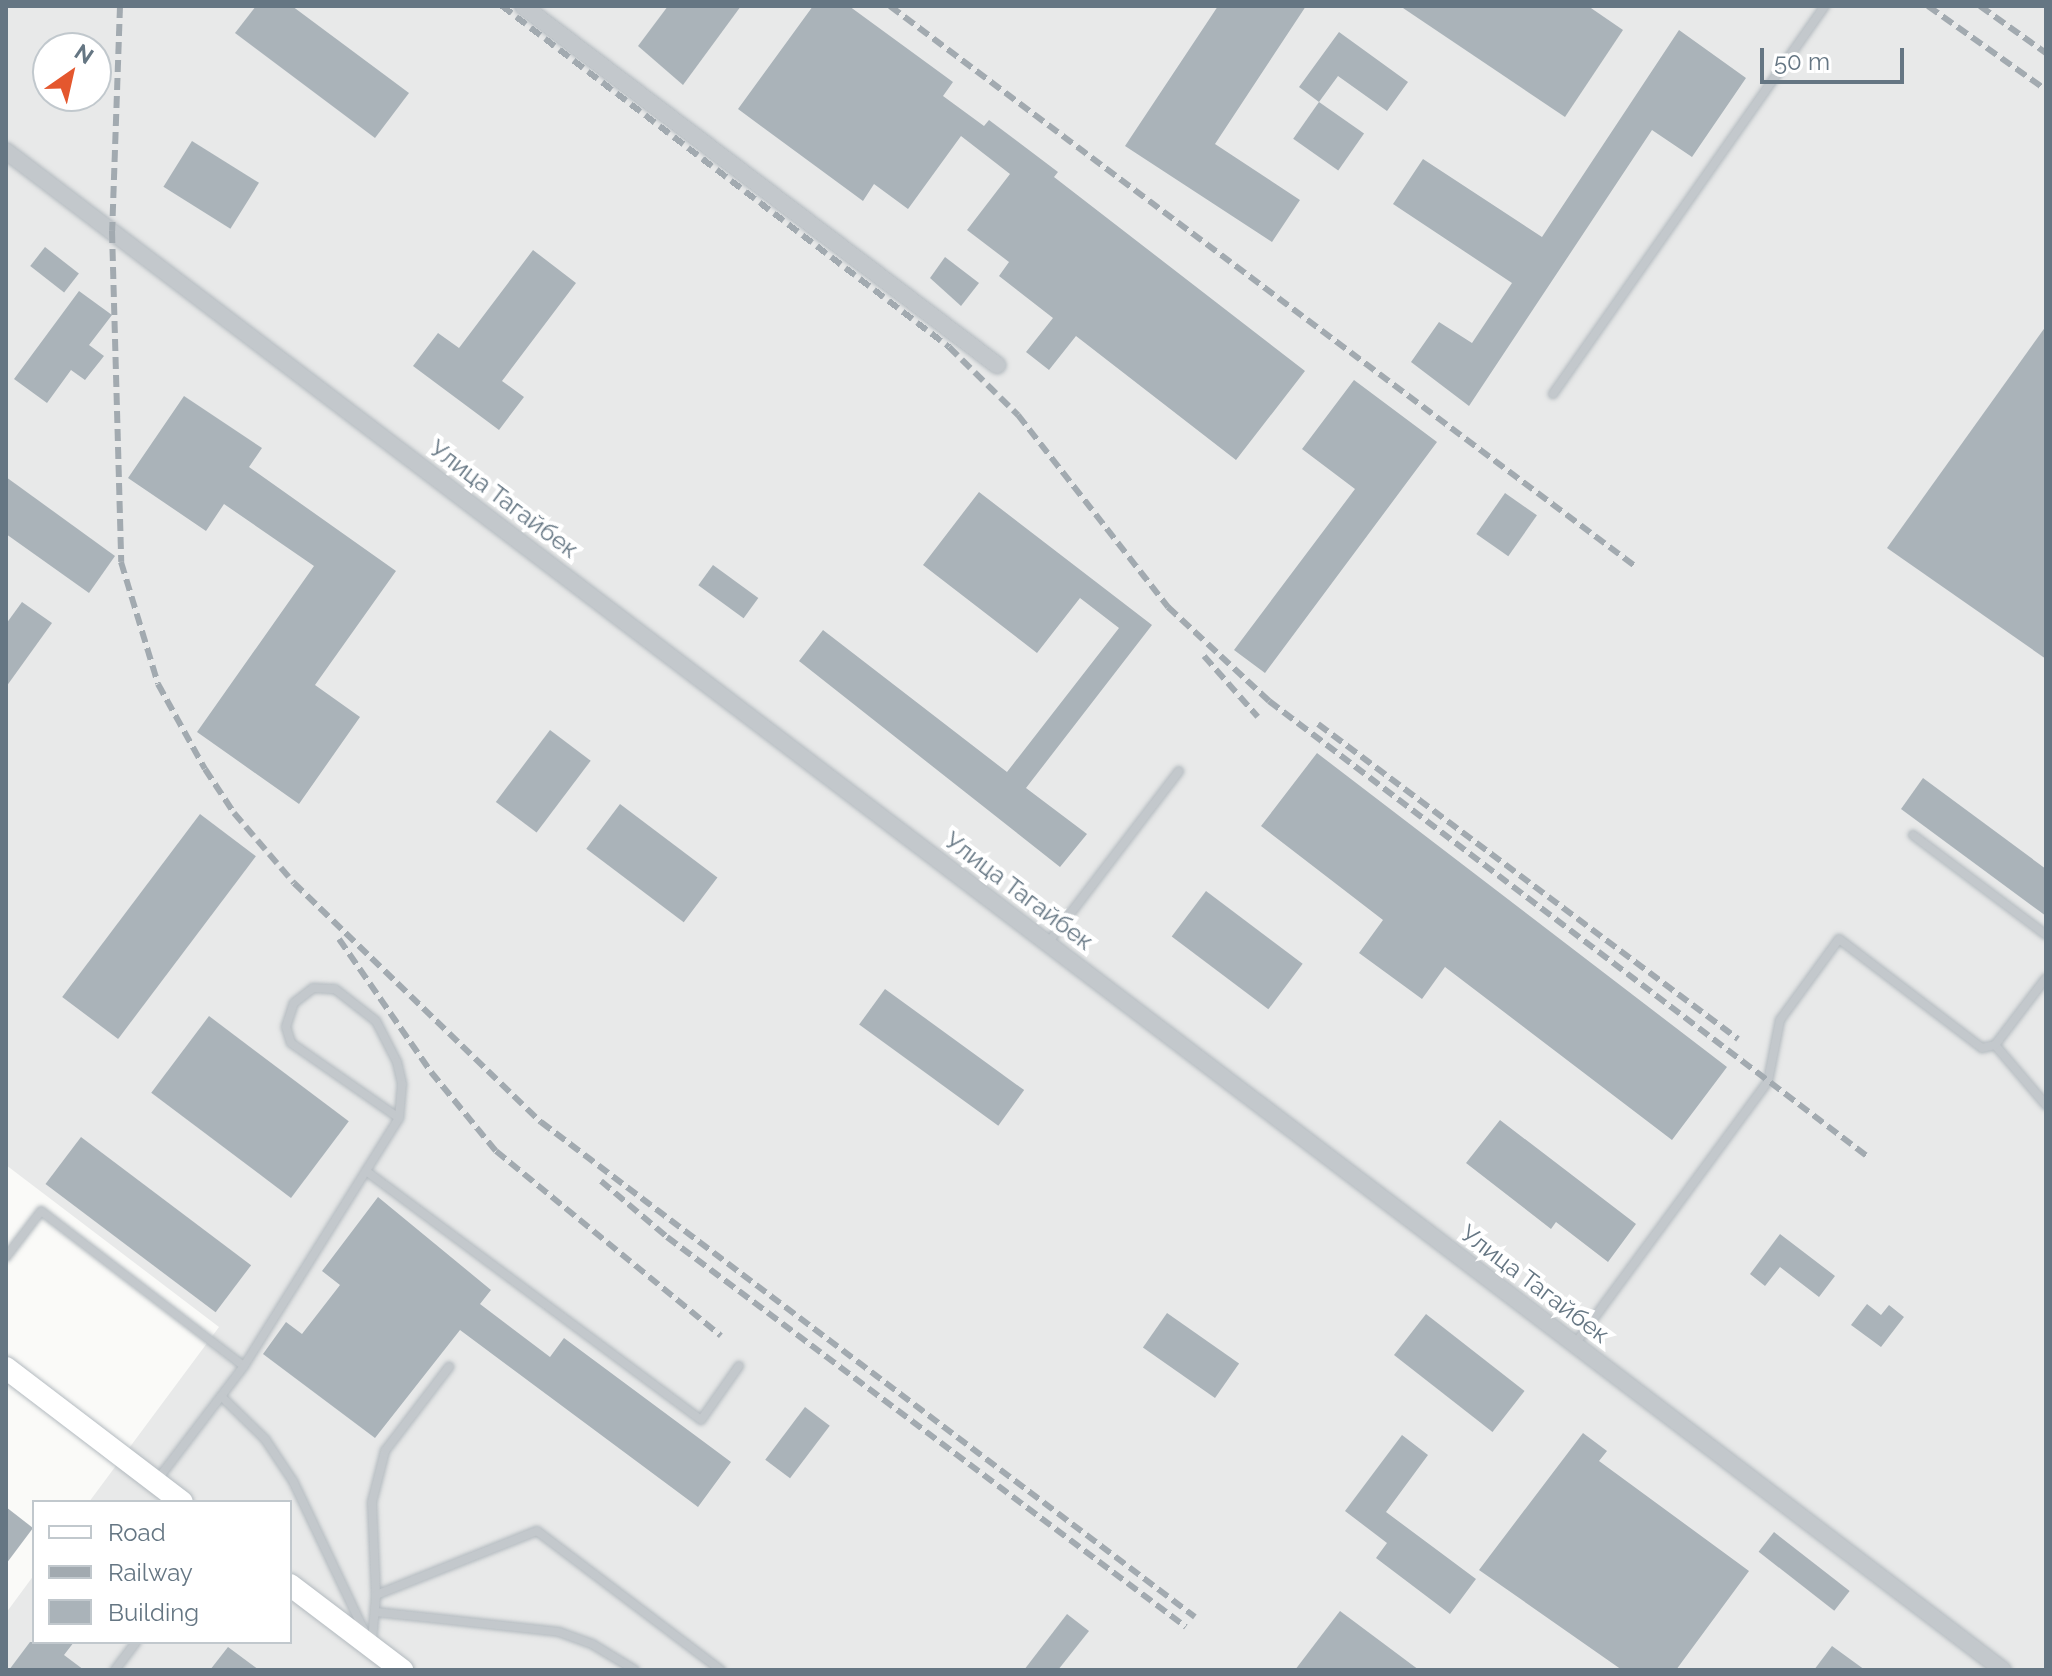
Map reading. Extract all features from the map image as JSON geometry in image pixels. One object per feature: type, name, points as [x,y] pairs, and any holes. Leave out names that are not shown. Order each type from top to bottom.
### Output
[{"type":"street","points":[[523,6],[997,365]]},
{"type":"street","name":"Улица Тагайбек","points":[[6,151],[2003,1670]]},
{"type":"street","points":[[9,1377],[179,1500]]},
{"type":"street","points":[[292,1587],[402,1670]]},
{"type":"lane","points":[[1553,394],[1825,6]]},
{"type":"lane","points":[[1048,943],[1179,771]]},
{"type":"lane","points":[[1913,835],[2046,935]]},
{"type":"lane","points":[[1575,1344],[1768,1081],[1780,1020],[1839,939],[1982,1048],[1995,1045],[2046,978]]},
{"type":"lane","points":[[155,1482],[244,1366],[399,1118],[402,1084],[397,1062],[376,1021],[335,989],[313,988],[294,1003],[286,1027],[291,1043],[399,1118]]},
{"type":"lane","points":[[1995,1045],[2046,1105]]},
{"type":"lane","points":[[366,1171],[701,1420],[739,1366]]},
{"type":"lane","points":[[6,1257],[41,1211],[244,1366]]},
{"type":"lane","points":[[371,1646],[376,1612],[372,1502],[385,1451],[449,1367]]},
{"type":"lane","points":[[221,1396],[265,1439],[293,1481],[371,1646]]},
{"type":"lane","points":[[376,1595],[537,1531],[721,1670]]},
{"type":"lane","points":[[376,1612],[559,1632],[592,1644],[635,1670]]},
{"type":"lane","points":[[115,1670],[134,1644]]},
{"type":"shaded area","points":[[6,6],[2046,6],[2046,1670],[6,1670],[6,1613],[32,1578],[32,1644],[292,1644],[292,1500],[90,1500],[219,1327],[6,1165]]},
{"type":"building","points":[[256,6],[292,6],[409,93],[375,138],[235,33]]},
{"type":"building","points":[[668,6],[741,6],[683,85],[638,46]]},
{"type":"building","points":[[813,6],[849,6],[953,82],[943,96],[984,126],[989,120],[1058,172],[1054,177],[1305,371],[1236,460],[1076,336],[1049,370],[1026,352],[1053,318],[999,276],[1009,262],[967,230],[1010,174],[961,136],[908,209],[874,184],[863,201],[738,109]]},
{"type":"building","points":[[1218,6],[1306,6],[1215,144],[1300,200],[1272,242],[1125,146]]},
{"type":"building","points":[[1400,6],[1588,6],[1623,30],[1565,117]]},
{"type":"building","points":[[1679,30],[1746,78],[1692,157],[1652,130],[1469,406],[1411,362],[1439,322],[1472,343],[1512,283],[1393,204],[1423,159],[1542,237]]},
{"type":"building","points":[[1339,32],[1408,82],[1387,111],[1338,76],[1319,102],[1299,87]]},
{"type":"building","points":[[1319,102],[1364,134],[1338,170],[1293,139]]},
{"type":"building","points":[[192,141],[259,183],[230,229],[163,187]]},
{"type":"building","points":[[45,247],[79,273],[64,292],[30,266]]},
{"type":"building","points":[[533,250],[576,283],[502,381],[524,397],[499,430],[413,366],[438,333],[459,348]]},
{"type":"building","points":[[945,257],[979,283],[961,306],[930,278]]},
{"type":"building","points":[[79,291],[112,315],[89,345],[104,356],[85,380],[71,370],[47,403],[14,379]]},
{"type":"building","points":[[2046,326],[2046,659],[1887,548]]},
{"type":"building","points":[[1354,380],[1437,442],[1265,673],[1234,650],[1355,489],[1302,449]]},
{"type":"building","points":[[184,396],[262,448],[249,467],[396,571],[315,685],[360,717],[299,804],[197,732],[314,566],[224,504],[206,531],[128,478]]},
{"type":"building","points":[[6,477],[115,556],[89,593],[6,534]]},
{"type":"building","points":[[979,492],[1152,625],[1026,788],[1087,834],[1060,867],[799,661],[823,630],[1007,772],[1119,628],[1080,598],[1037,653],[923,565]]},
{"type":"building","points":[[1505,493],[1537,515],[1508,556],[1476,534]]},
{"type":"building","points":[[713,565],[758,598],[744,618],[698,585]]},
{"type":"building","points":[[22,602],[52,623],[6,687],[6,624]]},
{"type":"building","points":[[550,730],[591,761],[537,833],[496,802]]},
{"type":"building","points":[[1317,753],[1727,1067],[1672,1140],[1445,967],[1422,999],[1359,953],[1383,920],[1261,826]]},
{"type":"building","points":[[1923,778],[2046,869],[2046,916],[1901,809]]},
{"type":"building","points":[[620,804],[717,877],[684,922],[586,849]]},
{"type":"building","points":[[200,814],[256,856],[118,1039],[62,997]]},
{"type":"building","points":[[1206,891],[1303,964],[1268,1009],[1172,937]]},
{"type":"building","points":[[885,989],[1024,1090],[998,1126],[859,1025]]},
{"type":"building","points":[[209,1016],[349,1121],[291,1198],[151,1093]]},
{"type":"building","points":[[1500,1120],[1636,1224],[1608,1262],[1556,1222],[1551,1229],[1466,1163]]},
{"type":"building","points":[[81,1137],[251,1265],[216,1312],[45,1184]]},
{"type":"building","points":[[378,1197],[491,1290],[480,1304],[550,1357],[564,1338],[731,1462],[698,1507],[460,1330],[375,1438],[263,1354],[286,1322],[302,1334],[340,1285],[322,1271]]},
{"type":"building","points":[[1780,1234],[1835,1276],[1819,1297],[1780,1267],[1765,1286],[1750,1274]]},
{"type":"building","points":[[1867,1304],[1881,1315],[1889,1305],[1904,1317],[1881,1347],[1851,1325]]},
{"type":"building","points":[[1167,1313],[1239,1363],[1215,1398],[1143,1347]]},
{"type":"building","points":[[1426,1314],[1525,1391],[1492,1432],[1394,1355]]},
{"type":"building","points":[[805,1407],[830,1426],[790,1478],[765,1460]]},
{"type":"building","points":[[1583,1433],[1607,1451],[1599,1461],[1749,1571],[1676,1670],[1622,1670],[1479,1570]]},
{"type":"building","points":[[1402,1435],[1428,1455],[1386,1512],[1476,1579],[1450,1614],[1376,1558],[1387,1543],[1345,1511]]},
{"type":"building","points":[[6,1507],[32,1529],[6,1564]]},
{"type":"building","points":[[1774,1532],[1850,1591],[1834,1611],[1759,1552]]},
{"type":"building","points":[[1340,1611],[1419,1670],[1295,1670]]},
{"type":"building","points":[[1067,1614],[1089,1631],[1058,1670],[1024,1670]]},
{"type":"building","points":[[32,1642],[72,1644],[64,1655],[84,1670],[9,1670]]},
{"type":"building","points":[[1832,1646],[1865,1670],[1814,1670]]},
{"type":"building","points":[[228,1647],[259,1670],[210,1670]]},
{"type":"railway","points":[[120,6],[112,231],[121,562],[158,684],[205,769],[234,813],[294,883],[541,1122],[1195,1617]]},
{"type":"railway","points":[[502,6],[949,347],[1018,415],[1168,607],[1269,701],[1867,1156]]},
{"type":"railway","points":[[890,6],[1636,567]]},
{"type":"railway","points":[[1928,6],[2046,90]]},
{"type":"railway","points":[[1980,6],[2046,53]]},
{"type":"railway","points":[[1204,656],[1258,717]]},
{"type":"railway","points":[[1318,724],[1738,1039]]},
{"type":"railway","points":[[339,939],[431,1072],[496,1151],[721,1336]]},
{"type":"railway","points":[[601,1181],[667,1237],[1186,1627]]}]
